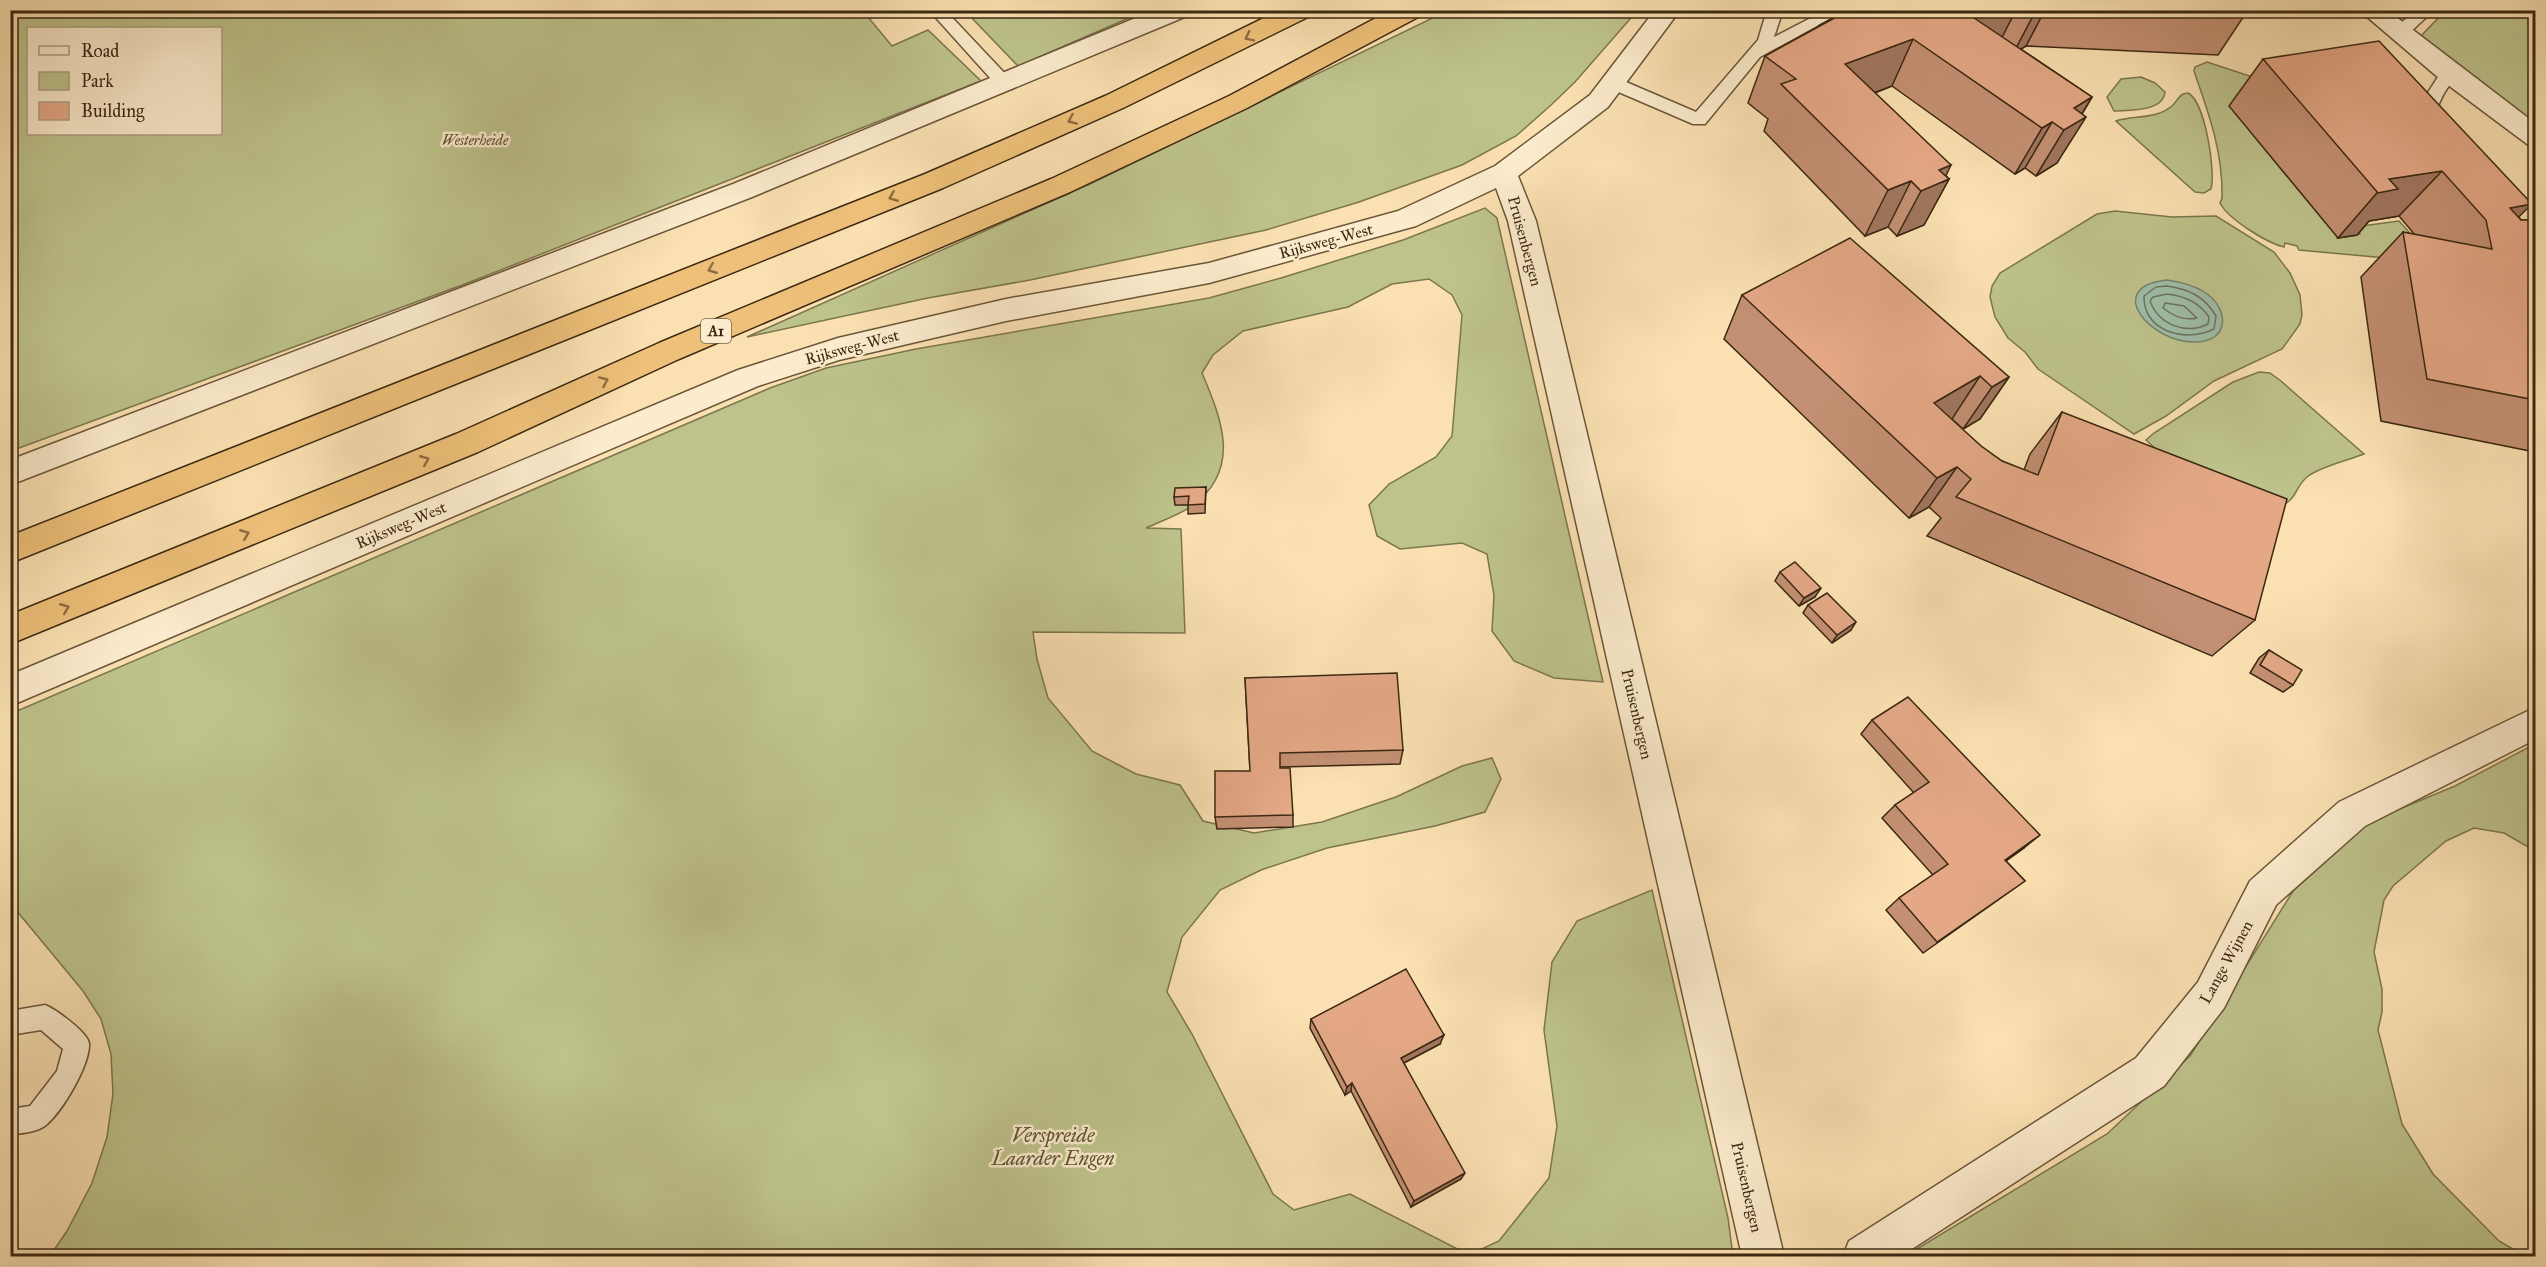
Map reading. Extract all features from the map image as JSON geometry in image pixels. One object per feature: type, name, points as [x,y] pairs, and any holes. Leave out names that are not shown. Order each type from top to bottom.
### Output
[{"type":"highway","points":[[10,550],[934,181],[1114,102],[1301,10]]},
{"type":"highway","name":"A1","points":[[10,630],[468,442],[694,340],[970,226],[1158,142],[1323,61],[1412,10]]},
{"type":"street","points":[[10,473],[499,285],[1006,85],[1178,10]]},
{"type":"street","name":"Rijksweg-West","points":[[10,691],[748,378],[838,349],[1006,310],[1209,273],[1406,219],[1504,173],[1599,101],[1668,10]]},
{"type":"street","points":[[2371,10],[2535,138]]},
{"type":"street","name":"Pruisenbergen","points":[[1504,173],[1522,221],[1763,1257]]},
{"type":"street","name":"Lange Wijnen","points":[[1864,1257],[2150,1072],[2211,995],[2263,893],[2352,814],[2535,722]]},
{"type":"lane","points":[[936,10],[1006,85]]},
{"type":"lane","points":[[1613,83],[1699,120],[1765,41],[1775,10]]},
{"type":"lane","points":[[1755,54],[1839,10]]},
{"type":"lane","points":[[2399,33],[2427,10]]},
{"type":"lane","points":[[2425,141],[2421,124],[2435,94],[2449,73]]},
{"type":"lane","points":[[10,1023],[45,1017],[77,1044],[68,1077],[37,1117],[10,1122]]},
{"type":"green space","name":"Westerheide","points":[[11,10],[863,11],[892,46],[928,30],[981,81],[465,284],[11,451]]},
{"type":"green space","points":[[972,11],[1145,11],[1018,66],[967,13]]},
{"type":"green space","points":[[1447,11],[1637,11],[1575,82],[1516,136],[1462,165],[1359,202],[1266,230],[747,337],[1090,184]]},
{"type":"green space","points":[[2445,11],[2535,11],[2535,130],[2420,37]]},
{"type":"green space","points":[[2207,62],[2277,85],[2337,237],[2360,234],[2354,227],[2399,221],[2427,252],[2386,258],[2299,250],[2297,246],[2285,243],[2284,247],[2268,241],[2231,216],[2220,203],[2222,181],[2218,149],[2194,71],[2195,67]]},
{"type":"green space","points":[[2141,77],[2155,83],[2165,92],[2163,99],[2145,109],[2114,111],[2107,97],[2121,79]]},
{"type":"green space","points":[[2188,93],[2199,109],[2208,138],[2212,180],[2211,189],[2204,193],[2195,192],[2116,121],[2160,113],[2173,105],[2181,95]]},
{"type":"green space","name":"Verspreide Laarder Engen","points":[[1485,208],[1497,218],[1603,682],[1554,678],[1514,661],[1492,631],[1494,595],[1487,554],[1462,543],[1400,549],[1377,536],[1369,505],[1389,484],[1436,457],[1452,436],[1462,315],[1452,295],[1429,279],[1392,284],[1348,307],[1243,331],[1213,355],[1202,373],[1221,426],[1222,460],[1217,476],[1208,492],[1192,506],[1146,528],[1181,529],[1185,633],[1033,632],[1037,659],[1048,698],[1092,751],[1136,774],[1180,785],[1203,821],[1254,833],[1322,822],[1396,797],[1462,766],[1492,758],[1501,779],[1485,812],[1435,826],[1327,848],[1261,870],[1220,890],[1182,937],[1167,992],[1192,1034],[1273,1194],[1294,1210],[1350,1194],[1469,1255],[1499,1241],[1549,1178],[1557,1126],[1544,1030],[1552,962],[1577,921],[1652,890],[1728,1218],[1733,1256],[50,1256],[67,1231],[92,1183],[107,1137],[113,1094],[111,1054],[101,1019],[83,991],[11,904],[10,714],[770,388],[826,368],[916,349],[1209,298],[1403,240]]},
{"type":"green space","points":[[2115,211],[2172,217],[2216,216],[2274,252],[2290,273],[2300,295],[2302,315],[2300,324],[2282,349],[2214,381],[2166,416],[2134,434],[2038,369],[2025,352],[2008,338],[1995,317],[1990,297],[1992,286],[2000,273],[2097,214]]},
{"type":"green space","points":[[2259,372],[2270,373],[2281,381],[2364,454],[2312,473],[2302,482],[2289,501],[2275,509],[2156,449],[2146,440],[2233,382]]},
{"type":"green space","points":[[2535,744],[2535,851],[2504,833],[2474,828],[2446,841],[2393,886],[2384,900],[2374,952],[2382,989],[2382,1012],[2378,1030],[2402,1124],[2433,1174],[2499,1241],[2525,1256],[1905,1256],[2107,1134],[2190,1056],[2295,888],[2346,836],[2390,813],[2455,786]]},
{"type":"water","points":[[2167,280],[2197,288],[2214,300],[2222,316],[2222,324],[2220,331],[2214,337],[2206,341],[2195,342],[2178,340],[2163,334],[2140,314],[2136,303],[2138,293],[2148,285]]},
{"type":"building","points":[[1849,10],[1986,10],[1971,16],[2092,97],[2074,108],[2086,117],[2064,130],[2052,122],[2042,128],[1913,39],[1845,64],[1951,165],[1939,170],[1949,179],[1921,191],[1911,181],[1888,190],[1781,84],[1796,79],[1765,56]]},
{"type":"building","points":[[2379,41],[2532,204],[2510,208],[2521,220],[2535,220],[2535,400],[2427,379],[2403,232],[2492,249],[2486,220],[2442,171],[2389,179],[2398,189],[2378,193],[2263,59]]},
{"type":"building","points":[[1850,238],[2009,377],[1992,387],[1980,376],[1934,403],[1981,446],[2002,461],[2038,475],[2062,412],[2287,499],[2255,620],[1956,497],[1971,479],[1957,467],[1937,478],[1742,295]]},
{"type":"building","points":[[1206,487],[1205,504],[1188,505],[1189,496],[1174,497],[1175,488]]},
{"type":"building","points":[[1795,562],[1821,588],[1804,598],[1780,572]]},
{"type":"building","points":[[1827,593],[1856,622],[1837,635],[1808,605]]},
{"type":"building","points":[[2269,650],[2302,670],[2293,685],[2260,665]]},
{"type":"building","points":[[1397,673],[1403,750],[1280,753],[1280,768],[1290,768],[1293,815],[1215,817],[1215,771],[1250,771],[1245,678]]},
{"type":"building","points":[[1908,697],[2040,835],[2005,860],[2025,881],[1937,942],[1899,898],[1948,864],[1895,805],[1929,782],[1872,720]]},
{"type":"building","points":[[1406,969],[1444,1035],[1401,1058],[1465,1173],[1414,1201],[1352,1083],[1347,1087],[1311,1019]]},
{"type":"building","points":[[1318,1252],[1320,1257],[1309,1257]]}]
